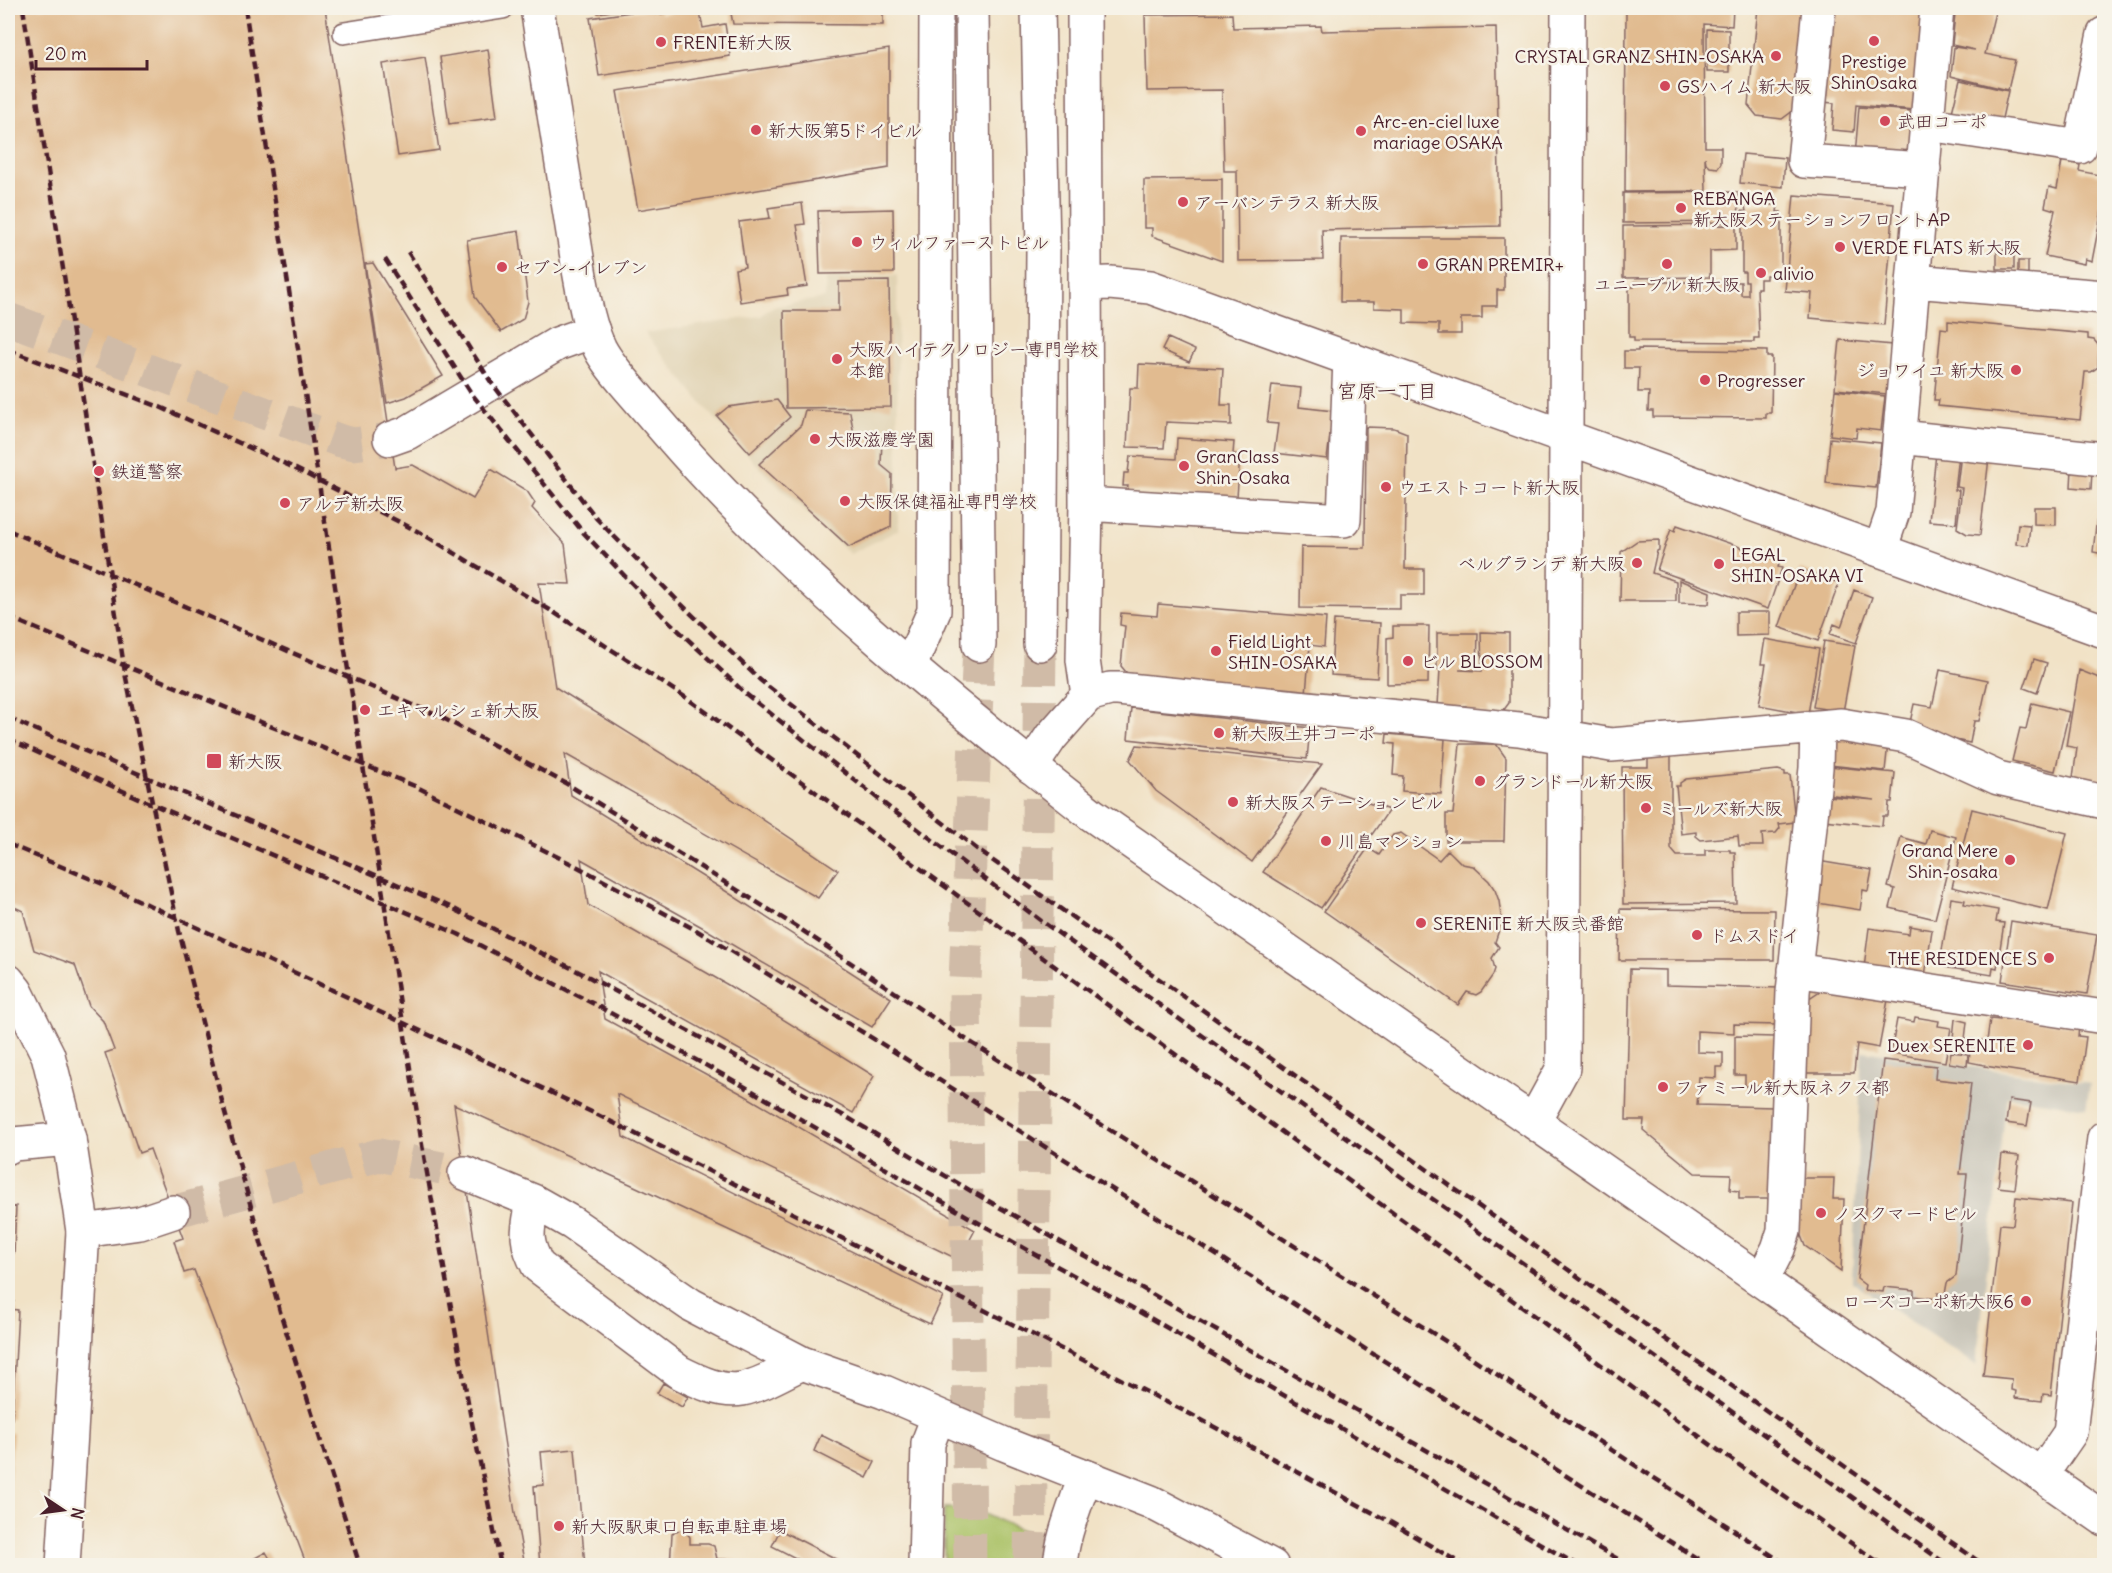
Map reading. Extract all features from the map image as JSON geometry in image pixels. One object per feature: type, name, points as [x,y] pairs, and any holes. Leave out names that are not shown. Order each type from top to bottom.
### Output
[{"type":"street","points":[[537,8],[583,293],[601,351],[675,441],[735,506],[821,590],[1031,767],[1091,814],[2104,1519]]},
{"type":"street","points":[[910,666],[934,611],[936,8]]},
{"type":"street","points":[[972,8],[979,645]]},
{"type":"street","points":[[1038,8],[1043,249],[1040,644]]},
{"type":"street","points":[[1084,8],[1086,504],[1083,660],[1088,695]]},
{"type":"street","points":[[1534,1121],[1563,1068],[1568,8]]},
{"type":"street","points":[[1819,8],[1804,161],[1924,169]]},
{"type":"street","points":[[1880,550],[1893,512],[1937,8]]},
{"type":"street","points":[[1928,124],[2080,147],[2104,34]]},
{"type":"street","points":[[1914,281],[2104,297]]},
{"type":"street","points":[[1085,284],[1150,286],[2104,631]]},
{"type":"street","points":[[390,439],[407,433],[557,344],[593,331]]},
{"type":"street","points":[[1086,504],[1344,520],[1350,358]]},
{"type":"street","points":[[1900,437],[2104,459]]},
{"type":"street","points":[[1031,767],[1052,737],[1088,695],[1110,689],[1518,729],[1611,745],[1841,725],[1906,736],[1998,778],[2104,802]]},
{"type":"street","points":[[1762,1280],[1778,1249],[1784,1231],[1795,970],[1816,768],[1817,727]]},
{"type":"street","points":[[1795,970],[2104,1017]]},
{"type":"street","points":[[8,981],[16,991],[48,1055],[69,1139],[83,1231],[63,1566]]},
{"type":"street","points":[[2041,1475],[2070,1432],[2104,1138]]},
{"type":"street","points":[[8,1147],[13,1144],[69,1139]]},
{"type":"street","points":[[465,1173],[533,1201],[572,1223],[692,1305],[802,1363],[884,1392],[938,1417],[1151,1502],[1272,1566]]},
{"type":"street","points":[[533,1201],[527,1233],[529,1250],[537,1266],[679,1372],[716,1387],[740,1389],[802,1363]]},
{"type":"street","points":[[83,1231],[140,1224],[173,1212]]},
{"type":"street","points":[[925,1566],[928,1443],[938,1417]]},
{"type":"street","points":[[1060,1566],[1070,1521],[1085,1476]]},
{"type":"lane","points":[[344,33],[502,8]]},
{"type":"shaded area","name":"大阪滋慶学園","points":[[897,275],[898,530],[850,554],[765,474],[702,404],[645,333],[761,316],[772,307],[825,298],[826,279]]},
{"type":"shaded area","points":[[1862,1051],[2090,1084],[2086,1108],[2007,1096],[1976,1365],[1852,1282]]},
{"type":"green space","points":[[944,1508],[972,1509],[1041,1538],[1041,1565],[944,1565]]},
{"type":"building","name":"新大阪","points":[[8,8],[325,8],[395,468],[413,465],[473,499],[491,469],[527,491],[535,503],[532,508],[565,544],[570,584],[539,583],[555,687],[696,775],[838,870],[818,898],[565,754],[571,795],[891,998],[872,1027],[581,859],[588,905],[728,985],[874,1076],[853,1113],[598,971],[605,1019],[744,1095],[975,1230],[959,1260],[617,1094],[623,1137],[943,1297],[930,1324],[454,1104],[515,1513],[525,1566],[307,1566],[194,1270],[184,1273],[174,1241],[183,1238],[150,1149],[139,1153],[105,1053],[114,1050],[103,1021],[89,1006],[75,965],[34,950],[23,911],[8,904]]},
{"type":"building","points":[[597,8],[626,8],[626,9],[598,13]]},
{"type":"building","name":"FRENTE新大阪","points":[[660,8],[661,14],[699,8],[703,28],[725,24],[730,56],[599,76],[590,18]]},
{"type":"building","points":[[730,8],[883,8],[883,25],[733,24]]},
{"type":"building","name":"GSハイム 新大阪","points":[[1626,8],[1733,8],[1732,26],[1704,24],[1705,147],[1721,147],[1721,163],[1718,168],[1710,167],[1705,157],[1706,191],[1625,192]]},
{"type":"building","name":"CRYSTAL GRANZ SHIN-OSAKA","points":[[1758,8],[1804,8],[1794,110],[1782,119],[1757,116],[1748,105]]},
{"type":"building","name":"Prestige ShinOsaka","points":[[1830,8],[1924,8],[1915,110],[1856,105],[1854,132],[1832,130],[1834,103],[1822,102]]},
{"type":"building","points":[[1963,8],[1996,8],[1985,54],[2015,60],[2008,90],[1951,76],[1954,47],[1975,50],[1952,45],[1955,14]]},
{"type":"building","name":"Arc-en-ciel luxe mariage OSAKA","points":[[1232,14],[1233,28],[1321,26],[1322,31],[1496,27],[1500,226],[1322,230],[1323,260],[1238,261],[1237,171],[1224,171],[1222,90],[1147,91],[1145,15]]},
{"type":"building","points":[[1707,29],[1729,30],[1729,72],[1707,72]]},
{"type":"building","points":[[488,49],[497,117],[449,124],[440,57]]},
{"type":"building","name":"新大阪第5ドイビル","points":[[889,49],[889,168],[638,210],[617,91]]},
{"type":"building","points":[[425,57],[439,150],[398,156],[383,64]]},
{"type":"building","points":[[1960,80],[2008,91],[2001,123],[1952,112]]},
{"type":"building","points":[[1859,107],[1913,111],[1910,150],[1899,159],[1855,156]]},
{"type":"building","points":[[2104,114],[2104,140],[2098,139]]},
{"type":"building","points":[[1743,154],[1785,158],[1783,187],[1740,183]]},
{"type":"building","points":[[2062,161],[2080,165],[2079,171],[2104,176],[2104,199],[2092,261],[2085,259],[2084,264],[2045,256],[2055,210],[2045,207],[2049,187],[2057,189]]},
{"type":"building","name":"アーバンテラス 新大阪","points":[[1222,179],[1222,261],[1152,236],[1152,228],[1144,228],[1144,180]]},
{"type":"building","name":"REBANGA 新大阪ステーションフロントAP","points":[[1738,192],[1739,222],[1623,223],[1623,193]]},
{"type":"building","name":"VERDE FLATS 新大阪","points":[[1794,195],[1894,203],[1884,325],[1810,318],[1812,293],[1785,291]]},
{"type":"building","points":[[802,203],[805,224],[797,225],[807,286],[787,289],[788,295],[740,302],[735,269],[745,267],[739,222],[770,218],[768,208]]},
{"type":"building","name":"alivio","points":[[1745,205],[1778,205],[1777,212],[1781,212],[1781,271],[1778,271],[1777,275],[1766,275],[1766,279],[1760,279],[1760,288],[1757,288],[1759,338],[1754,338],[1754,342],[1634,341],[1634,337],[1629,337],[1629,287],[1634,287],[1634,282],[1741,282],[1741,295],[1748,295],[1748,281],[1745,281],[1745,272],[1742,272],[1742,211],[1746,212]]},
{"type":"building","name":"ウィルファーストビル","points":[[893,209],[894,273],[820,274],[818,211]]},
{"type":"building","name":"ユニーブル 新大阪","points":[[1736,225],[1736,250],[1710,251],[1710,277],[1623,278],[1623,226]]},
{"type":"building","points":[[519,231],[528,302],[523,319],[501,332],[475,297],[467,240]]},
{"type":"building","name":"GRAN PREMIR+","points":[[1341,238],[1504,238],[1504,290],[1497,290],[1497,306],[1482,306],[1482,318],[1461,318],[1461,334],[1439,334],[1439,324],[1404,323],[1404,309],[1374,308],[1374,302],[1340,302]]},
{"type":"building","points":[[1997,250],[2014,250],[2014,269],[1997,269]]},
{"type":"building","points":[[2018,261],[2028,261],[2028,275],[2018,275]]},
{"type":"building","points":[[373,263],[443,376],[406,397],[387,403],[365,264]]},
{"type":"building","name":"大阪ハイテクノロジー専門学校 本館","points":[[889,281],[891,407],[786,408],[784,311],[839,311],[839,282]]},
{"type":"building","name":"ジョワイユ 新大阪","points":[[1948,321],[2088,334],[2088,339],[2094,340],[2099,346],[2098,367],[2091,372],[2085,372],[2080,420],[1938,406],[1939,400],[1934,400],[1941,328],[1948,329]]},
{"type":"building","points":[[1168,338],[1195,350],[1189,362],[1162,350]]},
{"type":"building","points":[[1840,340],[1892,345],[1887,394],[1835,389]]},
{"type":"building","name":"Progresser","points":[[1638,349],[1767,351],[1767,357],[1772,357],[1771,413],[1766,413],[1766,418],[1653,417],[1653,411],[1648,411],[1649,392],[1638,392],[1639,368],[1624,368],[1624,351],[1638,351]]},
{"type":"building","points":[[1139,364],[1223,368],[1221,405],[1231,405],[1231,425],[1166,422],[1164,448],[1127,447],[1130,388],[1138,388]]},
{"type":"building","points":[[1272,385],[1301,388],[1299,407],[1333,411],[1327,459],[1274,453],[1278,424],[1267,423]]},
{"type":"building","points":[[1835,390],[1885,396],[1881,431],[1857,428],[1856,438],[1830,435]]},
{"type":"building","points":[[777,400],[790,417],[750,453],[717,416],[728,407]]},
{"type":"building","name":"大阪保健福祉専門学校","points":[[805,410],[850,412],[854,435],[882,438],[881,465],[892,474],[891,527],[849,547],[759,464],[801,425]]},
{"type":"building","name":"ウエストコート新大阪","points":[[1366,427],[1394,428],[1407,433],[1405,569],[1424,569],[1424,595],[1400,595],[1400,609],[1300,608],[1301,547],[1365,548]]},
{"type":"building","name":"GranClass Shin-Osaka","points":[[1177,438],[1234,442],[1233,454],[1240,455],[1237,497],[1227,496],[1227,502],[1203,500],[1203,495],[1127,490],[1128,486],[1123,486],[1124,473],[1128,473],[1130,456],[1176,459]]},
{"type":"building","points":[[1830,438],[1881,443],[1876,488],[1826,483]]},
{"type":"building","points":[[1936,453],[1959,455],[1955,490],[1959,490],[1956,523],[1929,521]]},
{"type":"building","points":[[1961,454],[1989,458],[1980,535],[1967,534],[1957,528],[1962,488],[1957,487]]},
{"type":"building","points":[[2072,469],[2092,471],[2091,489],[2071,487]]},
{"type":"building","points":[[2102,474],[2104,475],[2104,554],[2093,552]]},
{"type":"building","points":[[2034,507],[2056,507],[2056,525],[2034,524]]},
{"type":"building","points":[[2018,524],[2030,525],[2028,545],[2016,544]]},
{"type":"building","name":"LEGAL SHIN-OSAKA VI","points":[[1677,525],[1780,561],[1778,567],[1782,568],[1768,609],[1657,570],[1671,529],[1675,531]]},
{"type":"building","name":"ベルグランデ 新大阪","points":[[1659,540],[1659,550],[1652,573],[1676,581],[1676,601],[1620,601],[1621,552],[1637,541]]},
{"type":"building","points":[[1800,569],[1839,583],[1818,641],[1779,627]]},
{"type":"building","points":[[1679,580],[1710,592],[1709,604],[1679,603]]},
{"type":"building","points":[[1854,590],[1872,597],[1856,643],[1830,634],[1834,624],[1841,627]]},
{"type":"building","name":"Field Light SHIN-OSAKA","points":[[1158,604],[1326,618],[1324,647],[1310,645],[1306,694],[1131,678],[1121,666],[1125,626],[1120,625],[1121,613],[1157,616]]},
{"type":"building","points":[[1736,612],[1770,612],[1770,635],[1736,636]]},
{"type":"building","points":[[1334,620],[1380,623],[1377,678],[1331,675]]},
{"type":"building","name":"ビル BLOSSOM","points":[[1393,626],[1429,626],[1428,683],[1387,684],[1387,638],[1393,637]]},
{"type":"building","points":[[1481,632],[1509,633],[1509,703],[1503,711],[1489,709],[1489,715],[1466,712],[1466,706],[1438,706],[1440,669],[1437,669],[1437,633],[1478,633],[1477,670],[1459,670],[1482,671]]},
{"type":"building","points":[[1765,639],[1819,649],[1808,714],[1759,705],[1766,664],[1761,664]]},
{"type":"building","points":[[1824,641],[1855,646],[1843,712],[1813,707]]},
{"type":"building","points":[[2034,659],[2047,663],[2037,693],[2024,688]]},
{"type":"building","points":[[1940,670],[1988,680],[1979,721],[1974,721],[1970,743],[1927,734],[1909,727],[1914,704],[1932,707]]},
{"type":"building","points":[[2079,670],[2104,680],[2104,791],[2072,785],[2077,748],[2066,746]]},
{"type":"building","points":[[2032,703],[2069,712],[2055,771],[2012,761],[2020,728],[2026,729]]},
{"type":"building","name":"新大阪土井コーポ","points":[[1131,708],[1310,728],[1307,759],[1128,739]]},
{"type":"building","points":[[1387,734],[1445,739],[1441,794],[1402,791],[1403,776],[1393,775],[1395,744],[1386,743]]},
{"type":"building","points":[[1842,738],[1888,743],[1885,771],[1829,765],[1830,746]]},
{"type":"building","name":"グランドール新大阪","points":[[1460,744],[1496,744],[1506,758],[1504,841],[1446,841],[1446,814],[1453,814]]},
{"type":"building","name":"新大阪ステーションビル","points":[[1137,745],[1322,764],[1252,862],[1156,791],[1130,760]]},
{"type":"building","name":"ミールズ新大阪","points":[[1671,754],[1671,849],[1677,856],[1705,856],[1705,850],[1735,852],[1736,903],[1623,904],[1622,767],[1648,767],[1648,755]]},
{"type":"building","points":[[1829,766],[1895,773],[1892,802],[1889,802],[1888,816],[1883,816],[1882,826],[1824,820],[1827,796],[1875,800],[1826,794]]},
{"type":"building","points":[[1778,770],[1785,772],[1785,775],[1790,775],[1795,822],[1779,824],[1780,828],[1776,833],[1762,834],[1763,846],[1739,846],[1738,836],[1701,840],[1696,836],[1696,832],[1681,834],[1676,786],[1680,786],[1680,783],[1686,779]]},
{"type":"building","name":"川島マンション","points":[[1321,787],[1389,810],[1321,908],[1263,872]]},
{"type":"building","name":"Grand Mere Shin-osaka","points":[[1972,809],[2067,833],[2048,910],[1952,887]]},
{"type":"building","points":[[1930,830],[1956,837],[1935,919],[1890,908],[1895,889],[1888,887],[1901,837],[1926,844]]},
{"type":"building","name":"SERENiTE 新大阪弐番館","points":[[1401,833],[1439,860],[1448,850],[1462,864],[1473,866],[1489,881],[1499,901],[1501,916],[1495,942],[1499,947],[1492,958],[1495,969],[1493,975],[1481,992],[1476,995],[1467,992],[1458,1005],[1324,911],[1368,848],[1379,855],[1393,835]]},
{"type":"building","points":[[1818,861],[1872,870],[1868,891],[1863,890],[1860,910],[1811,902]]},
{"type":"building","points":[[1951,898],[1965,900],[1964,904],[1998,910],[1996,922],[2004,923],[1997,968],[1993,967],[1992,975],[1945,967],[1945,963],[1940,962]]},
{"type":"building","name":"ドムスドイ","points":[[1620,909],[1775,910],[1774,960],[1619,960]]},
{"type":"building","name":"THE RESIDENCE S","points":[[2011,921],[2097,935],[2087,994],[2002,981]]},
{"type":"building","points":[[1910,926],[1932,930],[1925,976],[1864,967],[1869,928],[1909,934]]},
{"type":"building","name":"ファミール新大阪ネクス都","points":[[1630,969],[1666,970],[1666,985],[1780,988],[1779,1025],[1734,1024],[1734,1033],[1697,1031],[1697,1052],[1723,1053],[1723,1067],[1716,1067],[1716,1078],[1699,1077],[1697,1105],[1773,1107],[1770,1199],[1739,1199],[1739,1191],[1730,1190],[1731,1174],[1695,1173],[1643,1130],[1644,1120],[1626,1120]]},
{"type":"building","points":[[1823,989],[1888,1000],[1879,1048],[1857,1044],[1854,1073],[1806,1073],[1808,999]]},
{"type":"building","name":"Duex SERENITE","points":[[2001,1015],[2079,1027],[2078,1036],[2086,1037],[2080,1081],[1969,1062],[1971,1039],[1987,1041],[1990,1019],[2000,1020]]},
{"type":"building","points":[[1915,1017],[1939,1021],[1938,1026],[1951,1028],[1945,1062],[1891,1053],[1897,1019],[1914,1022]]},
{"type":"building","points":[[1955,1019],[1967,1022],[1965,1039],[1953,1038]]},
{"type":"building","points":[[1735,1036],[1775,1037],[1774,1086],[1745,1086],[1745,1075],[1735,1075]]},
{"type":"building","points":[[1951,1052],[1968,1054],[1967,1066],[1949,1063]]},
{"type":"building","points":[[1883,1060],[1936,1066],[1935,1079],[1971,1083],[1960,1174],[1967,1174],[1956,1276],[1947,1283],[1945,1294],[1938,1293],[1938,1299],[1914,1296],[1914,1290],[1884,1287],[1883,1292],[1864,1290],[1865,1285],[1857,1279]]},
{"type":"building","points":[[2009,1100],[2031,1103],[2027,1126],[2006,1123]]},
{"type":"building","points":[[2002,1154],[2019,1156],[2015,1189],[1998,1187]]},
{"type":"building","name":"ノスクマードビル","points":[[1800,1178],[1834,1178],[1833,1199],[1844,1199],[1841,1271],[1805,1246],[1798,1228]]},
{"type":"building","name":"ローズコーポ新大阪6","points":[[2016,1197],[2072,1203],[2051,1395],[2043,1394],[2042,1401],[2015,1398],[2016,1391],[2011,1390],[2012,1379],[1983,1376],[2000,1224],[2013,1225]]},
{"type":"building","points":[[16,1206],[14,1253],[8,1254],[8,1209]]},
{"type":"building","points":[[13,1257],[14,1301],[8,1300],[8,1258]]},
{"type":"building","points":[[8,1309],[18,1310],[12,1419],[8,1419]]},
{"type":"building","points":[[663,1383],[688,1397],[682,1407],[657,1393]]},
{"type":"building","points":[[2104,1419],[2104,1451],[2100,1444]]},
{"type":"building","points":[[8,1433],[13,1433],[9,1486],[8,1486]]},
{"type":"building","points":[[821,1435],[875,1462],[867,1478],[814,1451]]},
{"type":"building","name":"新大阪駅東口自転車駐車場","points":[[575,1449],[585,1566],[540,1566],[534,1486],[544,1485],[541,1452]]},
{"type":"building","points":[[684,1530],[690,1537],[690,1544],[714,1546],[717,1559],[735,1560],[741,1566],[670,1566],[672,1534],[675,1531]]},
{"type":"building","points":[[780,1530],[850,1566],[811,1566],[772,1546]]},
{"type":"building","points":[[266,1552],[274,1566],[256,1566],[253,1559]]},
{"type":"tunnel","points":[[8,319],[341,441],[354,444],[390,439]]},
{"type":"tunnel","points":[[1030,1566],[1040,644]]},
{"type":"tunnel","points":[[970,1566],[965,981],[979,645]]},
{"type":"tunnel","points":[[173,1212],[379,1155],[465,1173]]},
{"type":"railway","points":[[23,8],[125,673],[179,931],[224,1109],[281,1315],[360,1566]]},
{"type":"railway","points":[[245,8],[422,1145],[470,1413],[501,1566]]},
{"type":"railway","points":[[408,252],[491,382],[597,519],[760,680],[982,853],[1985,1566]]},
{"type":"railway","points":[[385,259],[471,393],[582,531],[662,615],[746,694],[891,809],[1040,920],[1949,1566]]},
{"type":"railway","points":[[8,350],[160,407],[290,466],[421,533],[550,610],[688,699],[1729,1458],[1884,1566]]},
{"type":"railway","points":[[8,530],[441,717],[567,784],[800,929],[956,1033],[1466,1354],[1788,1566]]},
{"type":"railway","points":[[8,617],[417,787],[578,867],[696,930],[890,1049],[1709,1566]]},
{"type":"railway","points":[[8,718],[448,906],[589,977],[850,1119],[971,1191],[1630,1566]]},
{"type":"railway","points":[[8,739],[145,801],[458,934],[596,1005],[749,1089],[979,1223],[1138,1311],[1579,1566]]},
{"type":"railway","points":[[8,844],[110,887],[606,1119],[1196,1417],[1392,1523],[1465,1566]]},
{"type":"place","name":"Prestige ShinOsaka","points":[[1874,41]]},
{"type":"place","name":"FRENTE新大阪","points":[[661,42]]},
{"type":"place","name":"CRYSTAL GRANZ SHIN-OSAKA","points":[[1776,56]]},
{"type":"place","name":"GSハイム 新大阪","points":[[1665,86]]},
{"type":"place","name":"武田コーポ","points":[[1885,121]]},
{"type":"place","name":"新大阪第5ドイビル","points":[[756,130]]},
{"type":"place","name":"Arc-en-ciel luxe mariage OSAKA","points":[[1361,131]]},
{"type":"place","name":"アーバンテラス 新大阪","points":[[1183,202]]},
{"type":"place","name":"REBANGA 新大阪ステーションフロントAP","points":[[1681,208]]},
{"type":"place","name":"ウィルファーストビル","points":[[857,242]]},
{"type":"place","name":"VERDE FLATS 新大阪","points":[[1840,247]]},
{"type":"place","name":"GRAN PREMIR+","points":[[1423,264]]},
{"type":"place","name":"ユニーブル 新大阪","points":[[1667,264]]},
{"type":"place","name":"セブン-イレブン","points":[[502,267]]},
{"type":"place","name":"alivio","points":[[1761,273]]},
{"type":"place","name":"大阪ハイテクノロジー専門学校 本館","points":[[837,359]]},
{"type":"place","name":"ジョワイユ 新大阪","points":[[2016,370]]},
{"type":"place","name":"Progresser","points":[[1705,380]]},
{"type":"place","name":"大阪滋慶学園","points":[[815,439]]},
{"type":"place","name":"GranClass Shin-Osaka","points":[[1184,466]]},
{"type":"place","name":"鉄道警察","points":[[99,471]]},
{"type":"place","name":"ウエストコート新大阪","points":[[1386,487]]},
{"type":"place","name":"大阪保健福祉専門学校","points":[[845,501]]},
{"type":"place","name":"アルデ新大阪","points":[[285,503]]},
{"type":"place","name":"ベルグランデ 新大阪","points":[[1637,563]]},
{"type":"place","name":"LEGAL SHIN-OSAKA VI","points":[[1719,564]]},
{"type":"place","name":"Field Light SHIN-OSAKA","points":[[1216,651]]},
{"type":"place","name":"ビル BLOSSOM","points":[[1408,661]]},
{"type":"place","name":"エキマルシェ新大阪","points":[[365,710]]},
{"type":"place","name":"新大阪土井コーポ","points":[[1219,733]]},
{"type":"place","name":"新大阪","points":[[214,761]]},
{"type":"place","name":"グランドール新大阪","points":[[1480,781]]},
{"type":"place","name":"新大阪ステーションビル","points":[[1233,802]]},
{"type":"place","name":"ミールズ新大阪","points":[[1646,808]]},
{"type":"place","name":"川島マンション","points":[[1326,841]]},
{"type":"place","name":"Grand Mere Shin-osaka","points":[[2010,860]]},
{"type":"place","name":"SERENiTE 新大阪弐番館","points":[[1421,923]]},
{"type":"place","name":"ドムスドイ","points":[[1697,935]]},
{"type":"place","name":"THE RESIDENCE S","points":[[2049,958]]},
{"type":"place","name":"Duex SERENITE","points":[[2028,1045]]},
{"type":"place","name":"ファミール新大阪ネクス都","points":[[1663,1087]]},
{"type":"place","name":"ノスクマードビル","points":[[1821,1213]]},
{"type":"place","name":"ローズコーポ新大阪6","points":[[2026,1301]]},
{"type":"place","name":"新大阪駅東口自転車駐車場","points":[[559,1526]]},
{"type":"district","name":"宮原一丁目","points":[[1387,390]]}]
